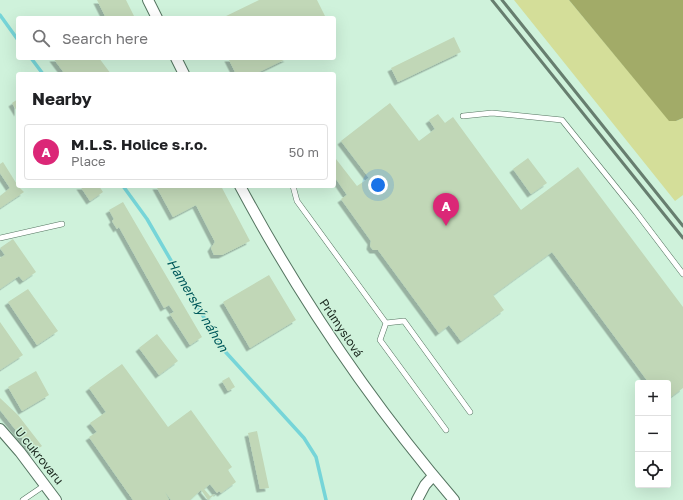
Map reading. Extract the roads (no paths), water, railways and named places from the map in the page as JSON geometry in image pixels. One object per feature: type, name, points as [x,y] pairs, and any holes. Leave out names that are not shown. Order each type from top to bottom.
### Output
[{"type":"street","points":[[148,0],[156,16]]},
{"type":"street","points":[[177,60],[183,72]]},
{"type":"street","name":"Průmyslová","points":[[241,188],[296,285],[344,357],[433,476],[454,500]]},
{"type":"street","name":"U cukrovaru","points":[[0,429],[20,452],[56,500]]},
{"type":"street","points":[[417,500],[425,485],[433,476]]},
{"type":"lane","points":[[463,116],[492,113],[562,120],[636,212],[683,274]]},
{"type":"lane","points":[[294,188],[297,201],[386,323]]},
{"type":"lane","points":[[0,238],[62,224]]},
{"type":"lane","points":[[386,323],[404,321],[470,412]]},
{"type":"lane","points":[[386,323],[380,340],[446,430]]},
{"type":"lane","points":[[23,500],[45,484]]},
{"type":"waterway","name":"Hamerský náhon","points":[[0,15],[16,37]]},
{"type":"waterway","name":"Hamerský náhon","points":[[32,60],[42,72]]},
{"type":"waterway","name":"Hamerský náhon","points":[[124,188],[147,219],[221,347],[304,438],[316,457],[326,500]]},
{"type":"railway","points":[[492,0],[683,238]]},
{"type":"railway","points":[[502,0],[683,226]]},
{"type":"place","name":"M.L.S. Holice s.r.o.","points":[[446,226]]}]
